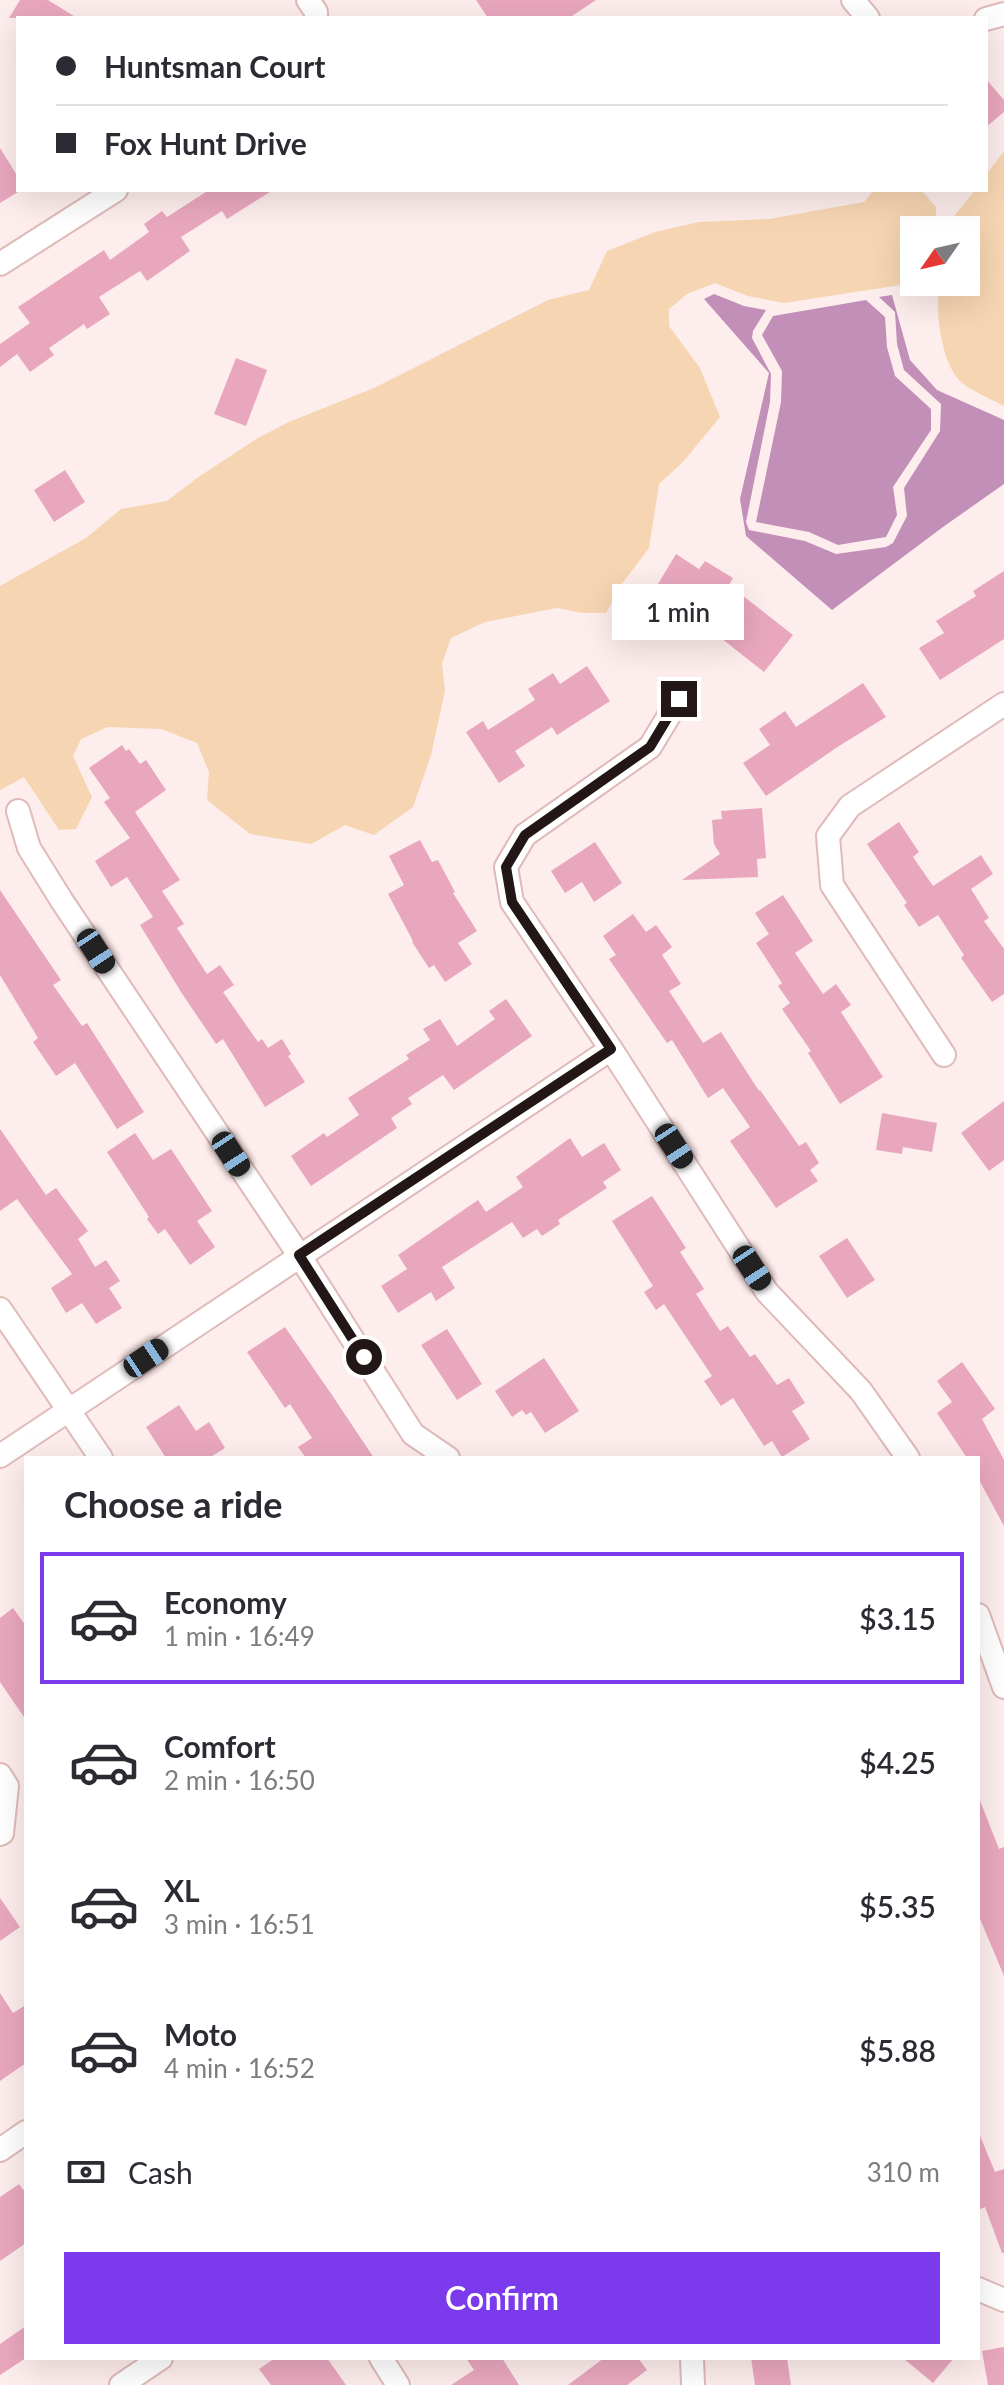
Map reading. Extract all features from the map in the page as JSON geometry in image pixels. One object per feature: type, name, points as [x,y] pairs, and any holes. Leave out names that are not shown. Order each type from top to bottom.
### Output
[{"type":"street","points":[[853,0],[866,16]]},
{"type":"street","points":[[0,264],[113,192]]},
{"type":"street","points":[[679,699],[650,747],[525,835],[506,867],[512,902],[611,1049],[767,1292],[861,1391],[907,1456]]},
{"type":"street","points":[[944,1055],[832,885],[828,836],[850,806],[1004,704]]},
{"type":"street","points":[[18,811],[29,848],[62,901],[299,1255],[413,1434],[445,1456]]},
{"type":"street","points":[[0,1456],[611,1049]]},
{"type":"street","points":[[0,1309],[100,1456]]},
{"type":"street","points":[[980,1621],[1004,1687]]},
{"type":"street","points":[[0,1775],[7,1786],[0,1834]]},
{"type":"street","points":[[0,2150],[24,2133]]},
{"type":"street","points":[[980,2290],[1004,2300]]},
{"type":"street","points":[[121,2385],[158,2360]]},
{"type":"street","points":[[382,2360],[398,2385]]},
{"type":"street","points":[[692,2360],[693,2385]]},
{"type":"shaded area","points":[[1004,151],[1004,406],[959,380],[948,360],[940,333],[938,296],[980,296],[980,216],[954,216],[973,192],[988,192],[988,172]]},
{"type":"shaded area","points":[[872,192],[923,192],[936,207],[936,216],[900,216],[900,285],[784,303],[748,296],[715,283],[687,294],[669,309],[669,326],[700,368],[720,417],[683,462],[659,484],[649,548],[621,585],[606,613],[582,613],[557,608],[485,622],[451,638],[442,664],[445,691],[431,755],[413,807],[374,835],[345,825],[311,844],[250,834],[207,800],[209,772],[197,743],[161,729],[108,727],[81,739],[73,756],[92,797],[76,829],[59,830],[24,777],[0,790],[0,586],[86,538],[121,509],[167,501],[258,438],[289,422],[374,388],[548,300],[589,290],[607,251],[655,232],[699,222],[769,219],[864,202]]},
{"type":"shaded area","points":[[714,294],[744,306],[766,310],[752,338],[771,374],[770,402],[746,522],[749,530],[805,541],[836,554],[886,547],[893,543],[907,516],[904,488],[940,431],[941,404],[904,370],[897,344],[895,312],[879,297],[892,295],[910,360],[937,390],[1004,420],[1004,484],[832,610],[746,536],[740,499],[769,373],[704,299]]},
{"type":"shaded area","points":[[866,300],[885,317],[887,347],[895,376],[931,409],[931,430],[893,487],[897,515],[886,537],[838,545],[809,532],[756,522],[781,402],[782,371],[762,335],[773,316]]},
{"type":"building","points":[[20,0],[48,0],[74,16],[16,16],[9,18]]},
{"type":"building","points":[[476,0],[596,0],[572,16],[487,16]]},
{"type":"building","points":[[988,81],[1004,100],[1004,112],[988,125]]},
{"type":"building","points":[[0,148],[16,174],[18,192],[0,203]]},
{"type":"building","points":[[206,192],[270,192],[227,219],[222,211],[181,237],[190,251],[147,281],[140,271],[99,297],[110,314],[87,329],[84,324],[49,348],[54,355],[30,372],[17,354],[0,367],[0,344],[30,323],[18,307],[104,250],[110,260],[149,232],[144,224],[162,211],[167,217]]},
{"type":"building","points":[[236,358],[267,370],[246,426],[214,414]]},
{"type":"building","points":[[65,470],[85,502],[54,522],[34,490]]},
{"type":"building","points":[[676,554],[699,569],[705,561],[733,578],[729,585],[793,635],[764,672],[712,631],[652,594]]},
{"type":"building","points":[[1004,571],[1004,639],[940,680],[919,648],[944,633],[936,621],[976,596],[973,591]]},
{"type":"building","points":[[587,666],[610,701],[557,735],[552,727],[515,751],[525,766],[499,783],[466,732],[483,721],[488,730],[535,700],[528,689],[553,673],[560,684]]},
{"type":"building","points":[[863,683],[886,717],[766,796],[743,763],[770,745],[759,729],[785,711],[796,727]]},
{"type":"building","points":[[122,745],[140,764],[146,760],[166,790],[135,812],[180,880],[162,891],[184,924],[177,928],[207,974],[220,965],[234,985],[223,992],[258,1042],[262,1039],[268,1048],[282,1039],[291,1054],[288,1056],[305,1082],[265,1107],[223,1039],[216,1044],[140,925],[153,917],[127,877],[111,887],[95,861],[130,838],[104,802],[110,798],[89,768]]},
{"type":"building","points":[[762,808],[766,858],[757,859],[758,877],[682,880],[720,854],[714,844],[712,820],[722,819],[721,811]]},
{"type":"building","points":[[899,822],[919,852],[913,857],[933,886],[981,855],[993,874],[971,889],[989,918],[984,921],[1004,949],[1004,994],[992,1002],[961,958],[964,955],[938,915],[919,927],[904,905],[907,903],[867,844]]},
{"type":"building","points":[[420,840],[432,862],[438,860],[453,893],[477,931],[458,943],[472,964],[445,982],[434,965],[429,968],[412,942],[388,894],[404,885],[389,856]]},
{"type":"building","points":[[595,842],[622,883],[594,902],[582,882],[565,893],[551,871]]},
{"type":"building","points":[[0,890],[61,980],[53,985],[82,1026],[87,1023],[144,1112],[117,1129],[75,1063],[56,1076],[33,1042],[38,1038],[0,975]]},
{"type":"building","points":[[783,895],[813,941],[795,953],[823,994],[836,984],[851,1005],[841,1012],[883,1077],[840,1104],[808,1053],[811,1051],[782,1009],[790,1003],[778,986],[782,983],[756,943],[769,934],[755,913]]},
{"type":"building","points":[[633,914],[646,932],[656,925],[672,947],[662,955],[681,984],[669,991],[703,1043],[721,1032],[799,1146],[806,1142],[819,1163],[810,1170],[818,1181],[776,1208],[730,1141],[750,1127],[723,1088],[708,1098],[672,1040],[667,1043],[609,959],[616,955],[603,936]]},
{"type":"building","points":[[506,999],[532,1036],[454,1090],[443,1075],[408,1098],[412,1104],[391,1118],[397,1128],[311,1186],[291,1156],[324,1133],[327,1137],[359,1115],[348,1098],[409,1059],[406,1055],[430,1040],[423,1029],[440,1019],[457,1046],[495,1019],[489,1011]]},
{"type":"building","points":[[1004,1101],[1004,1160],[989,1171],[961,1133]]},
{"type":"building","points":[[882,1113],[937,1123],[932,1152],[903,1147],[902,1154],[876,1150]]},
{"type":"building","points":[[0,1129],[46,1195],[56,1188],[88,1231],[78,1239],[95,1267],[106,1260],[120,1281],[109,1288],[122,1308],[96,1324],[82,1303],[66,1313],[51,1288],[72,1274],[17,1199],[0,1211]]},
{"type":"building","points":[[135,1133],[153,1160],[171,1149],[212,1211],[197,1221],[215,1247],[190,1265],[165,1229],[158,1234],[107,1152]]},
{"type":"building","points":[[570,1138],[582,1157],[604,1143],[621,1170],[603,1182],[607,1188],[558,1220],[560,1224],[542,1236],[537,1229],[523,1238],[512,1222],[442,1267],[455,1288],[436,1301],[431,1292],[398,1313],[381,1286],[407,1269],[398,1255],[478,1200],[486,1212],[523,1187],[516,1177]]},
{"type":"building","points":[[652,1196],[686,1248],[680,1252],[704,1289],[696,1294],[720,1331],[728,1326],[750,1357],[755,1354],[777,1385],[789,1378],[805,1403],[792,1411],[810,1439],[781,1456],[772,1441],[764,1446],[733,1398],[721,1406],[704,1381],[712,1376],[664,1304],[656,1310],[644,1292],[653,1286],[612,1221]]},
{"type":"building","points":[[847,1238],[875,1280],[847,1298],[819,1256]]},
{"type":"building","points":[[285,1327],[373,1456],[305,1456],[298,1447],[312,1438],[290,1404],[285,1408],[247,1352]]},
{"type":"building","points":[[447,1329],[482,1384],[457,1400],[421,1345]]},
{"type":"building","points":[[544,1358],[579,1411],[545,1433],[531,1412],[526,1415],[522,1410],[512,1417],[495,1391]]},
{"type":"building","points":[[962,1362],[995,1409],[982,1419],[1004,1460],[1004,1526],[980,1482],[980,1456],[966,1456],[937,1413],[952,1402],[937,1381]]},
{"type":"building","points":[[179,1405],[196,1431],[209,1422],[225,1448],[212,1456],[165,1456],[146,1427]]},
{"type":"building","points":[[13,1608],[24,1623],[24,1717],[0,1682],[0,1618]]},
{"type":"building","points":[[980,1801],[999,1849],[1004,1847],[1004,1976],[980,1919]]},
{"type":"building","points":[[0,1898],[20,1927],[0,1941]]},
{"type":"building","points":[[0,1993],[13,2013],[24,2006],[24,2064],[0,2081]]},
{"type":"building","points":[[980,2136],[995,2172],[1004,2169],[1004,2253],[985,2207],[980,2209]]},
{"type":"building","points":[[19,2184],[24,2190],[24,2244],[0,2261],[0,2197]]},
{"type":"building","points":[[24,2327],[24,2359],[0,2375],[0,2344]]},
{"type":"building","points":[[1004,2347],[1004,2385],[988,2385],[982,2351]]},
{"type":"building","points":[[272,2360],[328,2360],[346,2385],[271,2385],[259,2369]]},
{"type":"building","points":[[467,2360],[503,2360],[519,2385],[451,2385],[474,2370]]},
{"type":"building","points":[[601,2360],[640,2360],[647,2370],[627,2385],[568,2385]]},
{"type":"building","points":[[751,2360],[787,2360],[791,2385],[755,2385]]},
{"type":"building","points":[[905,2360],[952,2360],[933,2383]]},
{"type":"route","points":[[364,1357],[299,1255],[611,1049],[512,902],[506,867],[525,835],[650,747],[679,699]]}]
